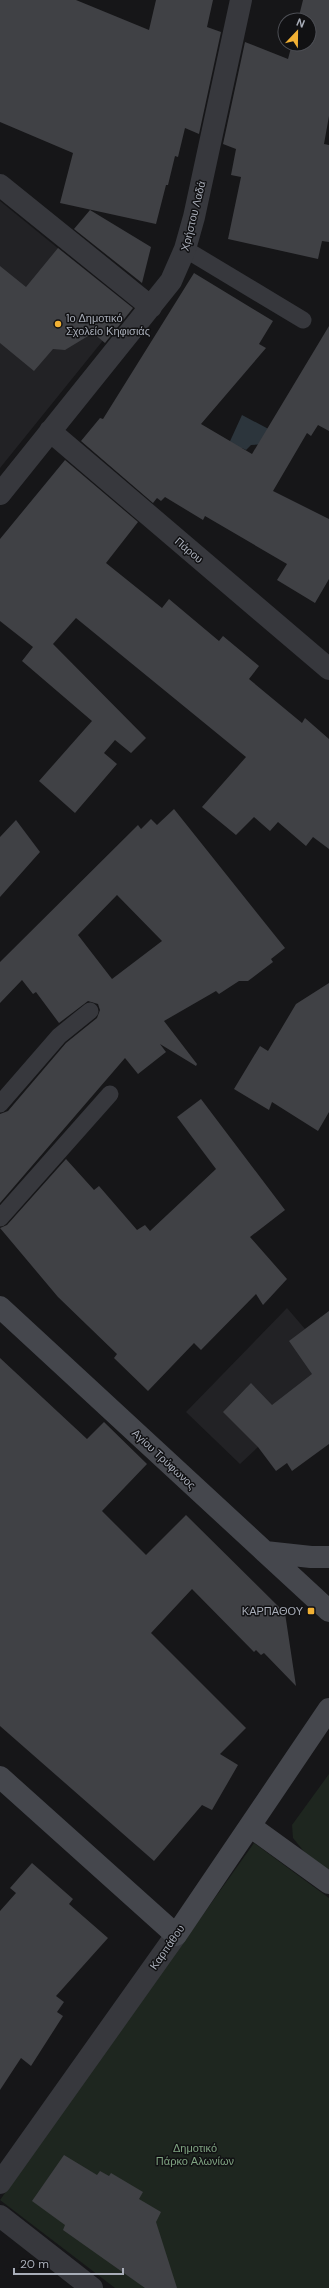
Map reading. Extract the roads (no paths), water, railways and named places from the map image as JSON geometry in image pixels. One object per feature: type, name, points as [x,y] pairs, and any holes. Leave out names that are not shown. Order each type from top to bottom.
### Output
[{"type":"main road","name":"Αγίου Τρύφωνος","points":[[0,1307],[329,1611]]},
{"type":"main road","points":[[265,1552],[311,1558],[329,1557]]},
{"type":"main road","name":"Καρπάθου","points":[[176,1935],[329,1709]]},
{"type":"main road","points":[[0,1778],[176,1935]]},
{"type":"main road","points":[[250,1826],[329,1883]]},
{"type":"street","name":"Χρήστου Λαδά","points":[[0,494],[171,281],[186,250],[242,0]]},
{"type":"street","points":[[0,185],[151,307]]},
{"type":"street","name":"Πάρου","points":[[50,431],[329,669]]},
{"type":"street","name":"Καρπάθου","points":[[0,2183],[176,1935]]},
{"type":"street","points":[[0,2216],[92,2288]]},
{"type":"lane","points":[[186,250],[303,320]]},
{"type":"lane","points":[[0,1104],[59,1036],[90,1011]]},
{"type":"lane","points":[[0,1218],[110,1094]]},
{"type":"place","name":"1ο Δημοτικό Σχολείο Κηφισιάς","points":[[58,324]]},
{"type":"place","name":"ΚΑΡΠΑΘΟΥ","points":[[311,1611]]},
{"type":"park label","name":"Δημοτικό Πάρκο Αλωνίων","points":[[195,2154]]}]
